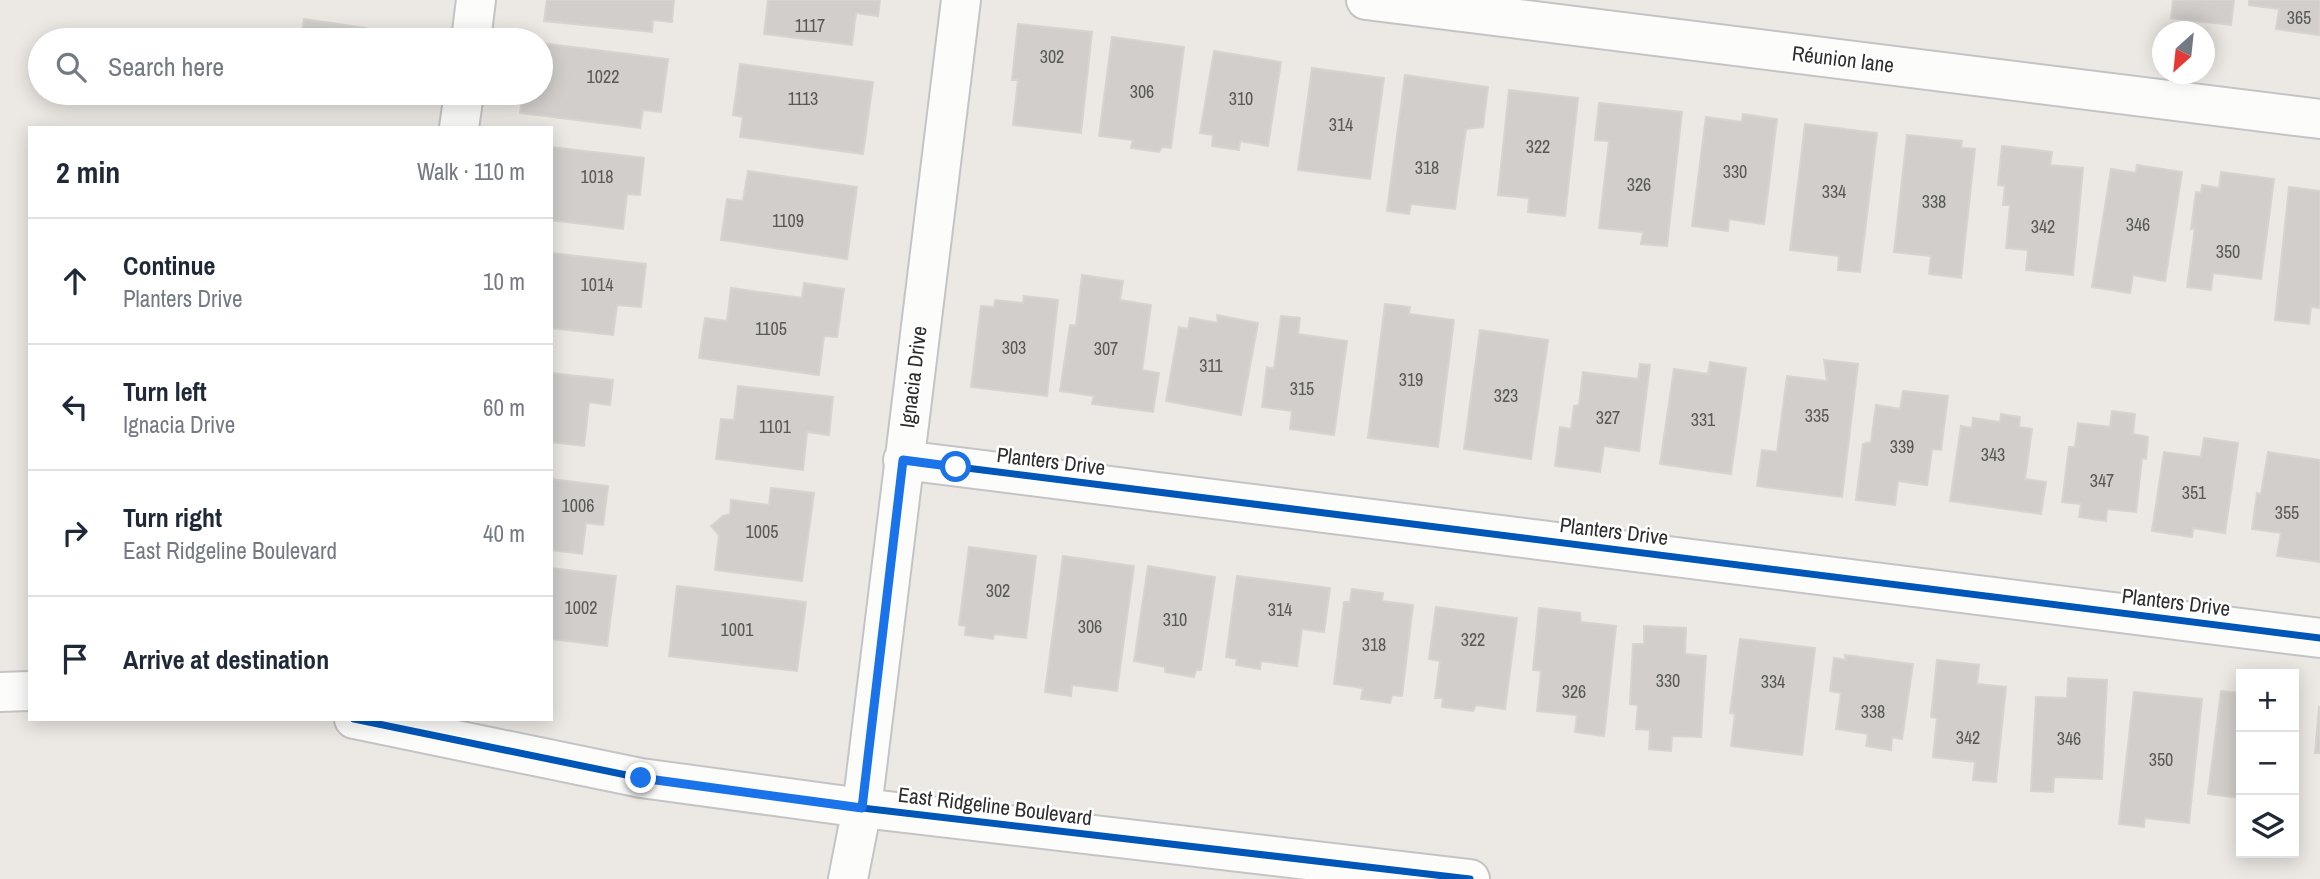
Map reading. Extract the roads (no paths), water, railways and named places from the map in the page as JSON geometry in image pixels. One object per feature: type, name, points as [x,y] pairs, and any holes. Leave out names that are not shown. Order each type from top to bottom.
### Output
[{"type":"street","points":[[472,28],[476,0]]},
{"type":"street","name":"Ignacia Drive","points":[[848,879],[862,808],[961,0]]},
{"type":"street","name":"Réunion lane","points":[[1366,0],[2320,119]]},
{"type":"street","points":[[459,126],[462,105]]},
{"type":"street","name":"Planters Drive","points":[[903,460],[2320,638]]},
{"type":"street","points":[[0,692],[28,691]]},
{"type":"street","name":"East Ridgeline Boulevard","points":[[373,721],[641,778],[862,808],[1470,879]]}]
